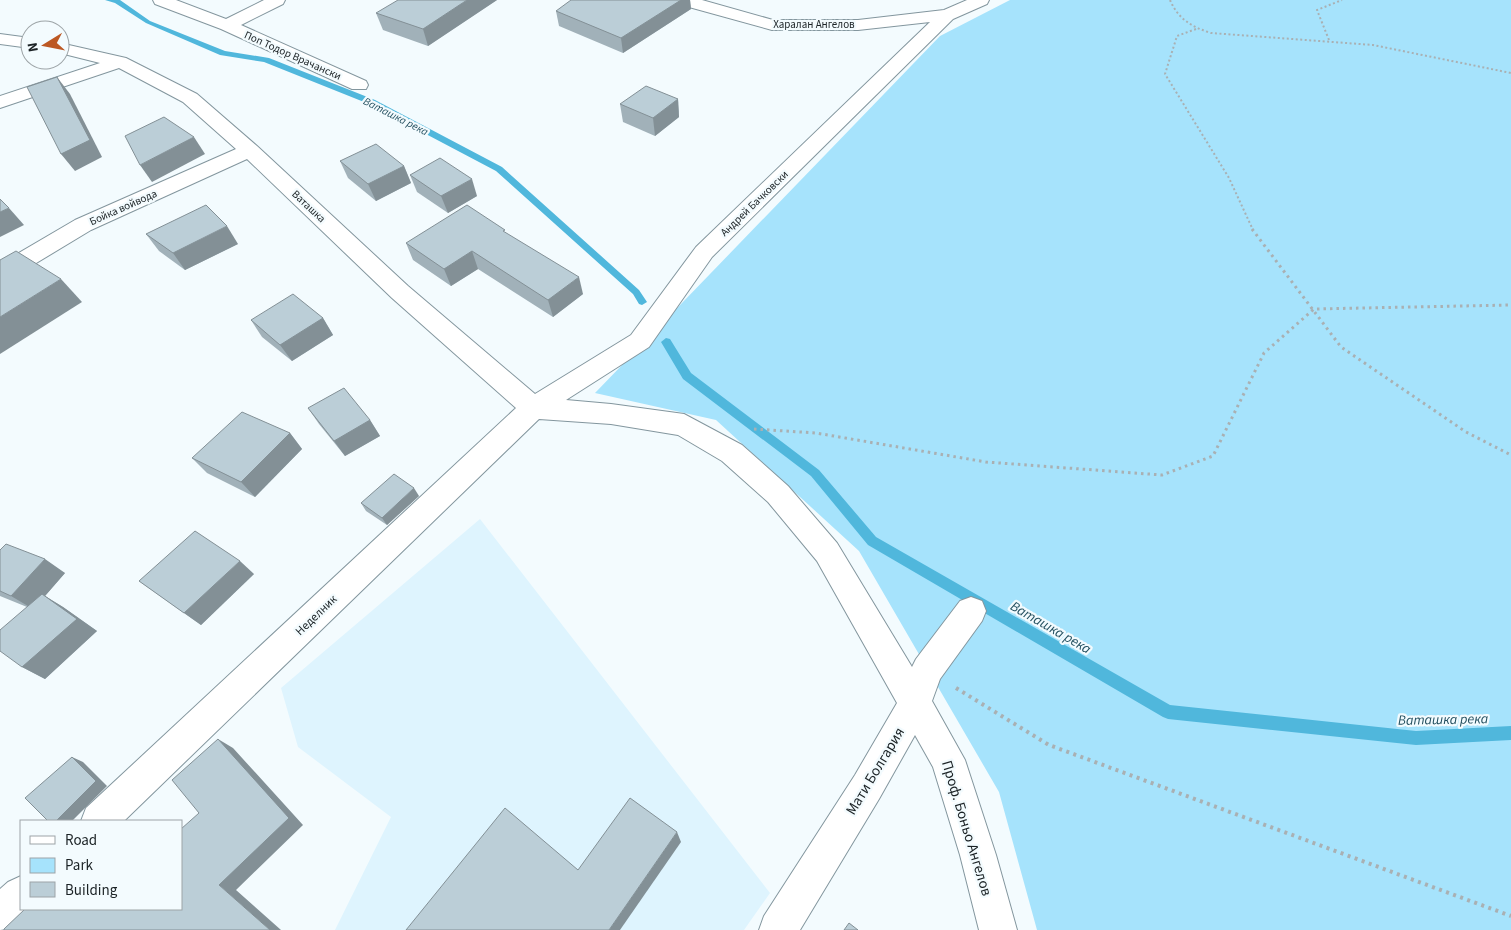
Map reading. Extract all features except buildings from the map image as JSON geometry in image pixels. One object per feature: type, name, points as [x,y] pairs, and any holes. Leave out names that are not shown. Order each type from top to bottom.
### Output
[{"type":"street","name":"Поп Тодор Врачански","points":[[161,0],[227,25],[359,85]]},
{"type":"street","name":"Поп Тодор Врачански","points":[[227,25],[277,0]]},
{"type":"street","name":"Харалан Ангелов","points":[[684,0],[772,25],[858,25],[947,15]]},
{"type":"street","name":"Андрей Бачковски","points":[[533,408],[640,341],[704,252],[947,15],[981,0]]},
{"type":"street","points":[[0,40],[20,42]]},
{"type":"street","name":"Ваташка","points":[[70,50],[120,62],[190,98],[250,150],[400,292],[533,408]]},
{"type":"street","points":[[0,102],[120,62]]},
{"type":"street","name":"Бойка войвода","points":[[0,274],[83,225],[250,150]]},
{"type":"street","name":"Проф. Боньо Ангелов","points":[[533,408],[611,414],[684,425],[732,454],[778,494],[826,552],[916,702],[948,760],[978,855],[998,930]]},
{"type":"street","name":"Неделник","points":[[100,820],[533,408]]},
{"type":"street","name":"Мати Болгария","points":[[778,930],[867,786],[916,702],[927,670],[971,611]]},
{"type":"street","points":[[0,915],[20,896]]},
{"type":"path","points":[[1170,0],[1174,12],[1196,29],[1223,34],[1329,40],[1451,59],[1511,73]]},
{"type":"path","points":[[1329,40],[1317,10],[1342,0]]},
{"type":"path","points":[[1196,29],[1177,36],[1165,74],[1229,178],[1254,233],[1314,309],[1341,347],[1466,432],[1511,455]]},
{"type":"path","points":[[749,429],[816,433],[986,462],[1162,475],[1213,456],[1264,353],[1314,309],[1511,305]]},
{"type":"path","points":[[927,670],[1050,746],[1511,916]]},
{"type":"shaded area","points":[[480,519],[770,893],[744,930],[335,930],[391,817],[298,747],[281,688]]},
{"type":"green space","points":[[1010,0],[1511,0],[1511,930],[1037,930],[999,792],[859,551],[716,420],[595,393],[940,36]]},
{"type":"waterway","name":"Ваташка река","points":[[108,0],[117,1],[148,22],[223,53],[266,60],[372,102],[499,169],[636,292],[642,302]]},
{"type":"waterway","name":"Ваташка река","points":[[666,342],[687,376],[815,473],[872,541],[1168,712],[1416,738],[1511,733]]}]
